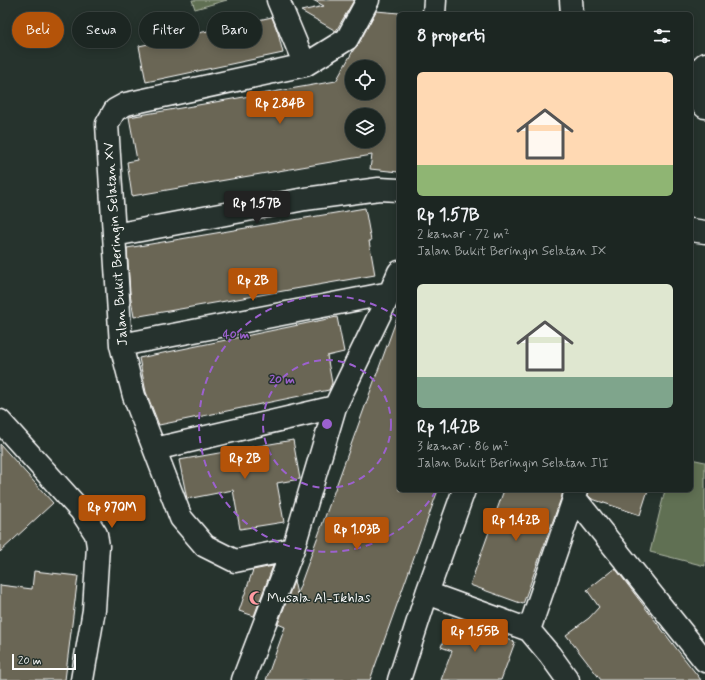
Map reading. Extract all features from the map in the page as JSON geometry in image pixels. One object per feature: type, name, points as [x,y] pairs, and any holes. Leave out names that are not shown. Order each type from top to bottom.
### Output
[{"type":"street","points":[[278,0],[306,65],[346,39],[368,0]]},
{"type":"street","points":[[434,12],[435,0]]},
{"type":"street","points":[[571,0],[572,12]]},
{"type":"street","points":[[705,64],[698,71],[695,80],[695,90],[699,102],[705,107]]},
{"type":"street","name":"Jalan Bukit Beringin Selatan XV","points":[[293,549],[235,561],[205,546],[181,518],[134,396],[121,345],[108,124],[115,110],[126,104],[306,65]]},
{"type":"street","points":[[114,235],[305,199],[379,189],[397,190]]},
{"type":"street","points":[[693,230],[705,232]]},
{"type":"street","points":[[243,680],[293,549],[334,407],[397,277]]},
{"type":"street","points":[[121,345],[390,293]]},
{"type":"street","points":[[155,449],[334,407]]},
{"type":"street","points":[[0,421],[81,511],[96,534],[98,546],[94,610],[82,680]]},
{"type":"street","points":[[399,680],[427,593],[463,492]]},
{"type":"street","points":[[529,630],[576,494]]},
{"type":"street","points":[[576,494],[705,661]]},
{"type":"street","points":[[427,593],[529,630],[550,654],[568,680]]},
{"type":"green space","points":[[192,0],[227,0],[195,9]]},
{"type":"green space","points":[[693,459],[705,462],[705,566],[650,552],[665,492],[693,492]]},
{"type":"building","points":[[313,0],[354,0],[336,31],[301,11],[324,6]]},
{"type":"building","points":[[376,11],[397,13],[397,172],[370,169],[372,155],[132,196],[127,162],[137,160],[129,117],[336,81],[345,65],[345,100],[385,100],[385,60],[348,60],[358,45]]},
{"type":"building","points":[[272,17],[283,53],[146,82],[139,48],[199,48],[199,33],[207,31],[207,48],[262,48],[262,19]]},
{"type":"building","points":[[365,208],[375,275],[134,317],[130,293],[127,248]]},
{"type":"building","points":[[337,317],[344,352],[327,356],[332,383],[329,390],[159,425],[146,392],[139,358]]},
{"type":"building","points":[[397,318],[397,492],[437,492],[370,680],[266,680],[285,627],[278,624],[294,581],[297,594]]},
{"type":"building","points":[[293,440],[300,479],[277,483],[284,522],[240,529],[233,490],[187,499],[179,460]]},
{"type":"building","points":[[0,444],[53,503],[0,552]]},
{"type":"building","points":[[503,492],[563,492],[523,604],[470,585]]},
{"type":"building","points":[[589,492],[647,492],[640,515],[592,499],[588,495]]},
{"type":"building","name":"Musala Al-Ikhlas","points":[[273,566],[254,616],[239,611],[253,570]]},
{"type":"building","points":[[615,568],[701,680],[601,680],[566,635],[589,618],[599,607],[587,590]]},
{"type":"building","points":[[34,571],[78,576],[65,680],[0,680],[0,585],[32,589]]},
{"type":"building","points":[[452,618],[515,642],[501,680],[441,680],[452,651],[441,647]]},
{"type":"place","name":"Musala Al-Ikhlas","points":[[256,598]]}]
